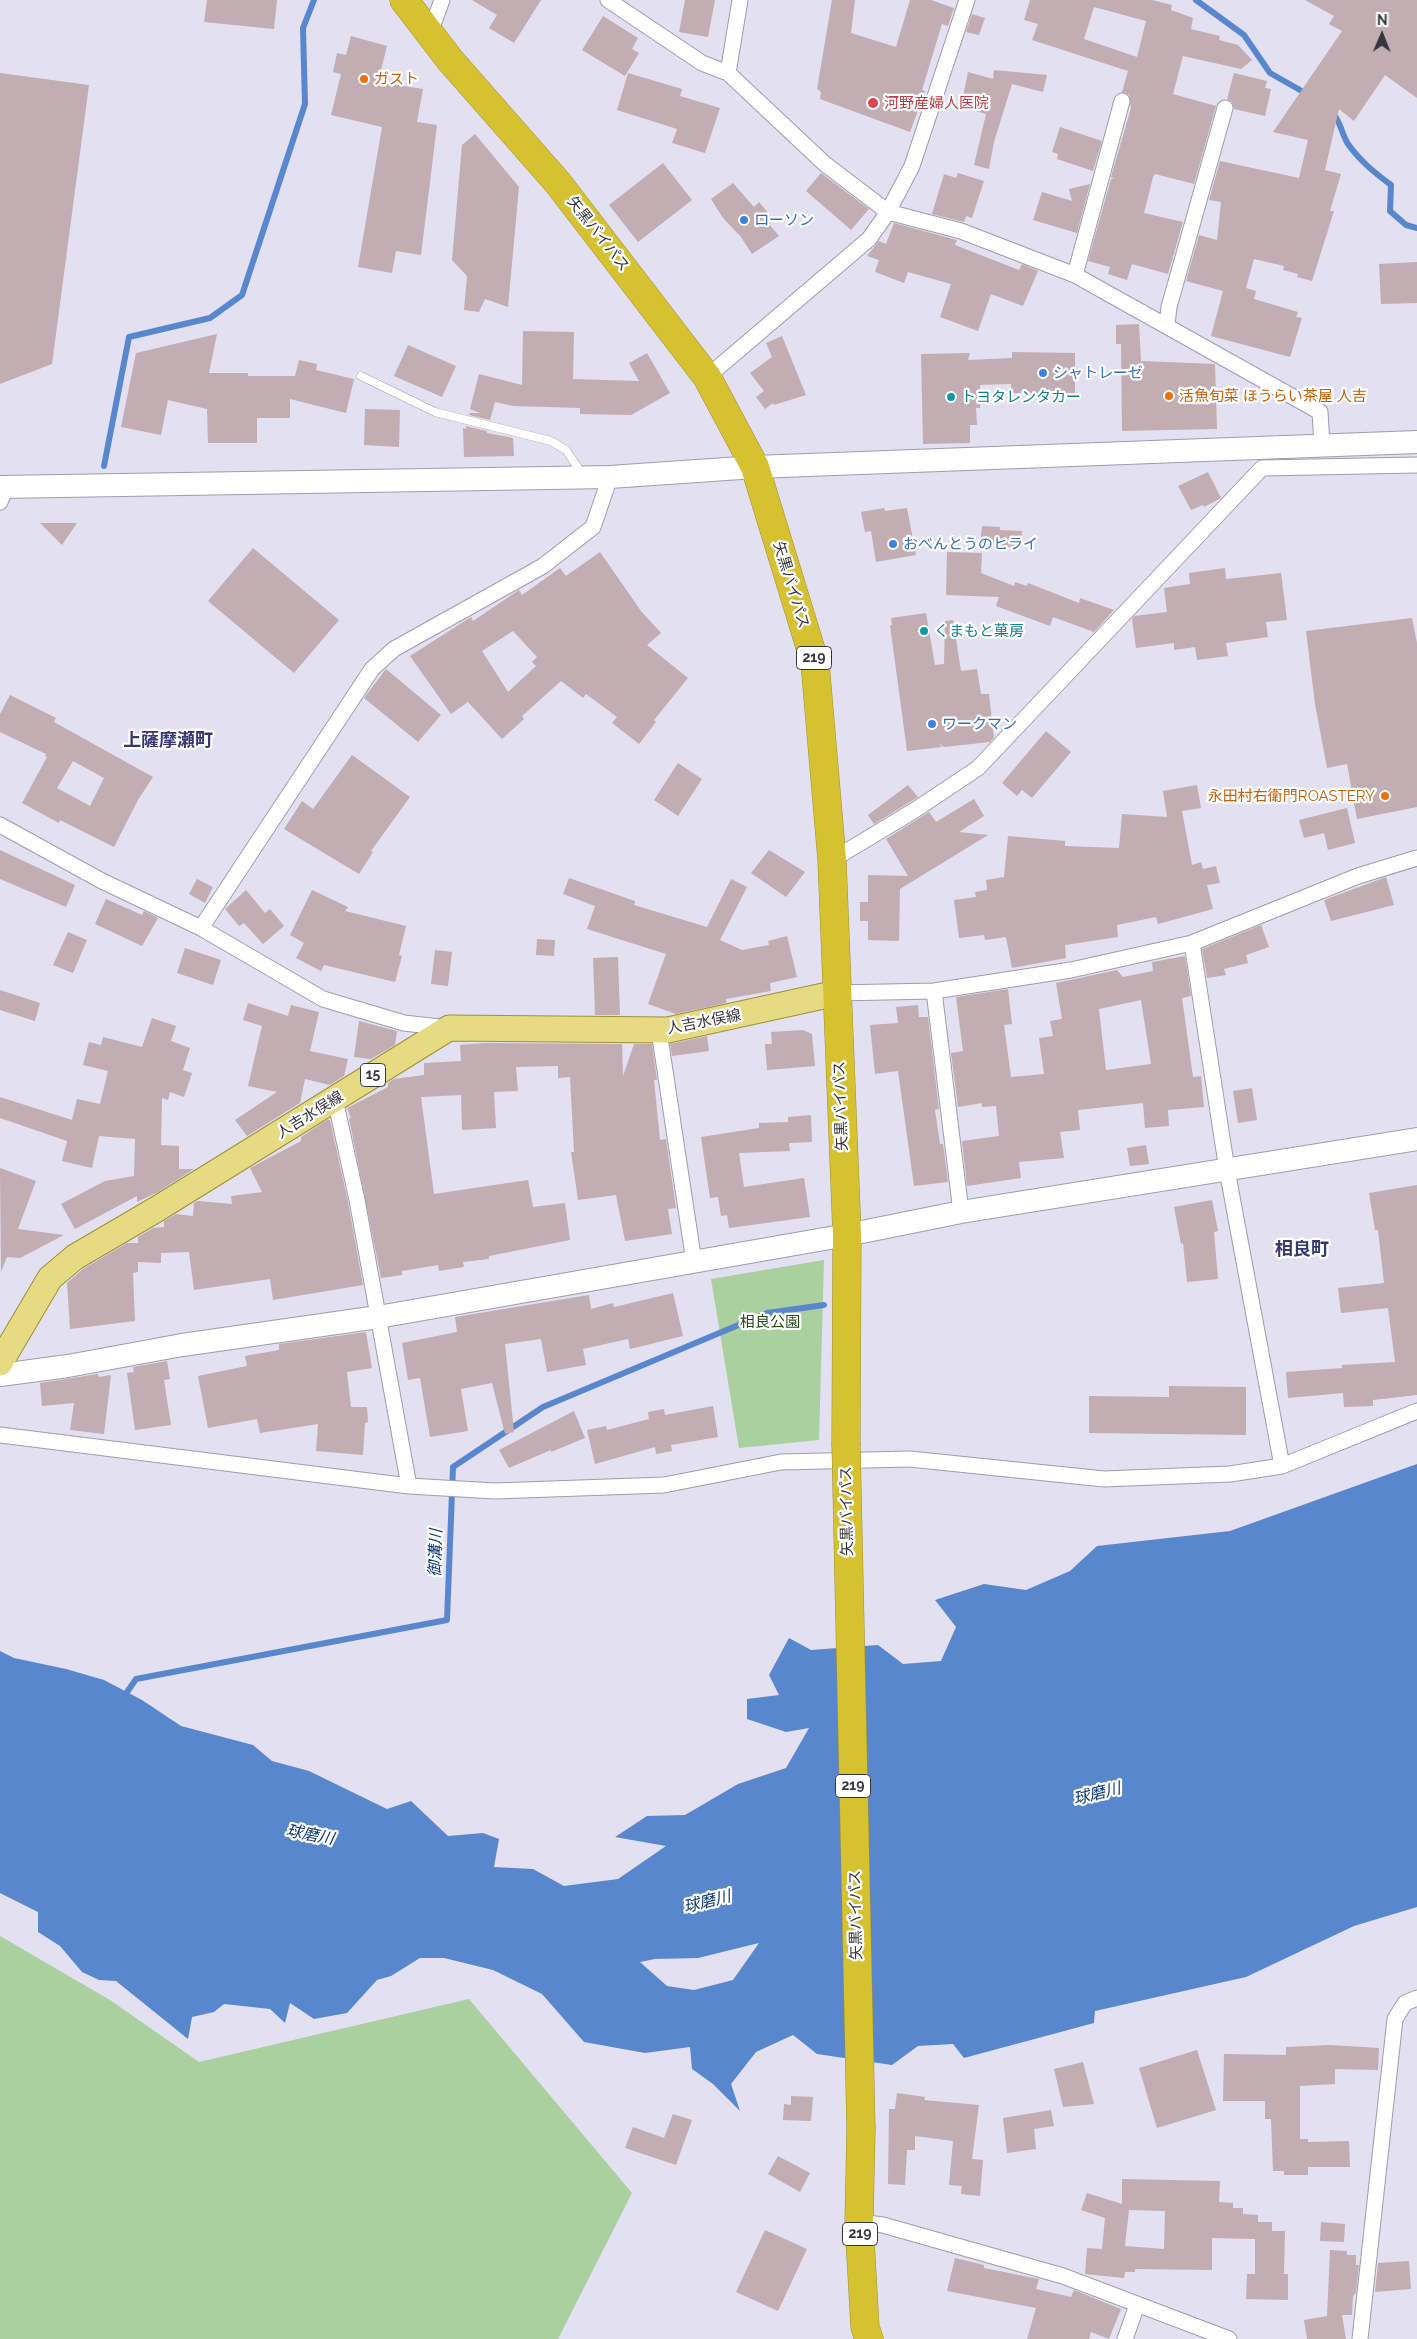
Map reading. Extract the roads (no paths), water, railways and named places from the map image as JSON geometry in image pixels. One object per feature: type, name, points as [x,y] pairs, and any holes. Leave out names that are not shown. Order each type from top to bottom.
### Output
[{"type":"highway","name":"矢黒バイパス","points":[[404,0],[450,60],[558,183],[708,377],[755,467],[815,663],[832,860],[847,1236],[846,1443],[861,2129],[859,2222],[866,2327],[869,2339]]},
{"type":"main road","name":"人吉水俣線","points":[[0,1363],[50,1278],[75,1256],[157,1209],[449,1028],[668,1030],[837,993]]},
{"type":"street","points":[[430,33],[442,0]]},
{"type":"street","points":[[608,0],[702,63],[728,73],[825,164],[888,212],[961,231],[1075,275],[1320,412],[1322,445]]},
{"type":"street","points":[[728,73],[740,0]]},
{"type":"street","points":[[708,377],[869,240],[888,212],[912,166],[967,0]]},
{"type":"street","points":[[1075,275],[1122,101]]},
{"type":"street","points":[[1167,326],[1169,307],[1225,108]]},
{"type":"street","points":[[2,492],[584,477],[755,467],[1417,442]]},
{"type":"street","points":[[832,860],[915,810],[978,768],[1262,468],[1417,465]]},
{"type":"street","points":[[201,928],[372,669],[394,649],[543,566],[593,527],[610,476]]},
{"type":"street","points":[[0,825],[102,881],[201,928],[323,998],[404,1023],[449,1028]]},
{"type":"street","points":[[837,993],[934,991],[1071,970],[1192,943],[1358,876],[1417,858]]},
{"type":"street","points":[[1192,943],[1227,1170],[1282,1466]]},
{"type":"street","points":[[934,991],[961,1212]]},
{"type":"street","points":[[659,1030],[694,1262]]},
{"type":"street","points":[[335,1099],[357,1200],[409,1486]]},
{"type":"street","points":[[0,1375],[68,1366],[182,1345],[378,1317],[847,1236],[961,1212],[1417,1139]]},
{"type":"street","points":[[0,1435],[409,1486],[496,1491],[664,1485],[790,1462],[910,1459],[1104,1478],[1230,1474],[1282,1466],[1417,1411]]},
{"type":"street","points":[[1360,2339],[1395,2019],[1405,2003],[1417,1998]]},
{"type":"street","points":[[859,2222],[884,2226],[1063,2276],[1228,2339]]},
{"type":"street","points":[[1125,2339],[1137,2305]]},
{"type":"lane","points":[[361,376],[435,412],[551,441],[566,450],[584,477]]},
{"type":"water","name":"球磨川","points":[[1417,1464],[1417,1907],[1354,1926],[1246,1977],[1095,2011],[1094,2023],[964,2058],[953,2044],[918,2046],[892,2065],[817,2054],[793,2035],[756,2052],[731,2084],[740,2111],[713,2084],[692,2069],[690,2047],[645,2053],[584,2042],[542,1994],[493,1970],[444,1958],[420,1958],[391,1976],[377,1980],[347,2013],[314,2019],[290,2003],[285,2023],[270,2009],[224,2004],[214,2012],[192,2017],[188,2039],[116,1981],[99,1980],[82,1972],[60,1946],[38,1932],[38,1912],[0,1893],[0,1651],[14,1658],[66,1669],[104,1680],[142,1700],[181,1726],[253,1745],[272,1761],[309,1771],[387,1809],[411,1801],[448,1836],[483,1833],[499,1839],[494,1867],[533,1869],[564,1886],[618,1879],[666,1846],[615,1837],[647,1816],[685,1815],[738,1784],[786,1768],[809,1728],[786,1732],[747,1719],[747,1699],[779,1695],[769,1675],[789,1638],[811,1650],[878,1645],[903,1664],[941,1661],[956,1627],[935,1600],[984,1584],[1026,1590],[1070,1571],[1097,1546],[1230,1531]],"holes":[[[759,1943],[733,1980],[694,1990],[667,1986],[640,1962],[655,1959],[698,1958]]]},
{"type":"waterway","points":[[104,466],[129,337],[210,318],[242,295],[305,104],[303,28],[314,0]]},
{"type":"waterway","points":[[1196,0],[1244,35],[1270,73],[1307,94]]},
{"type":"waterway","points":[[1333,113],[1353,150],[1368,166],[1391,185],[1390,211],[1406,225],[1417,228]]},
{"type":"waterway","name":"御溝川","points":[[123,1698],[136,1679],[447,1620],[453,1467],[543,1407],[767,1313],[824,1305]]},
{"type":"place","name":"ガスト","points":[[364,79]]},
{"type":"place","name":"河野産婦人医院","points":[[873,103]]},
{"type":"place","name":"ローソン","points":[[744,220]]},
{"type":"place","name":"シャトレーゼ","points":[[1043,373]]},
{"type":"place","name":"活魚旬菜 ほうらい茶屋 人吉","points":[[1169,396]]},
{"type":"place","name":"トヨタレンタカー","points":[[951,397]]},
{"type":"place","name":"おべんとうのヒライ","points":[[893,544]]},
{"type":"place","name":"くまもと菓房","points":[[924,631]]},
{"type":"place","name":"ワークマン","points":[[932,724]]},
{"type":"place","name":"永田村右衛門ROASTERY","points":[[1385,796]]},
{"type":"district","name":"上薩摩瀬町","points":[[168,741]]},
{"type":"district","name":"相良町","points":[[1302,1250]]},
{"type":"park label","name":"相良公園","points":[[770,1322]]}]
